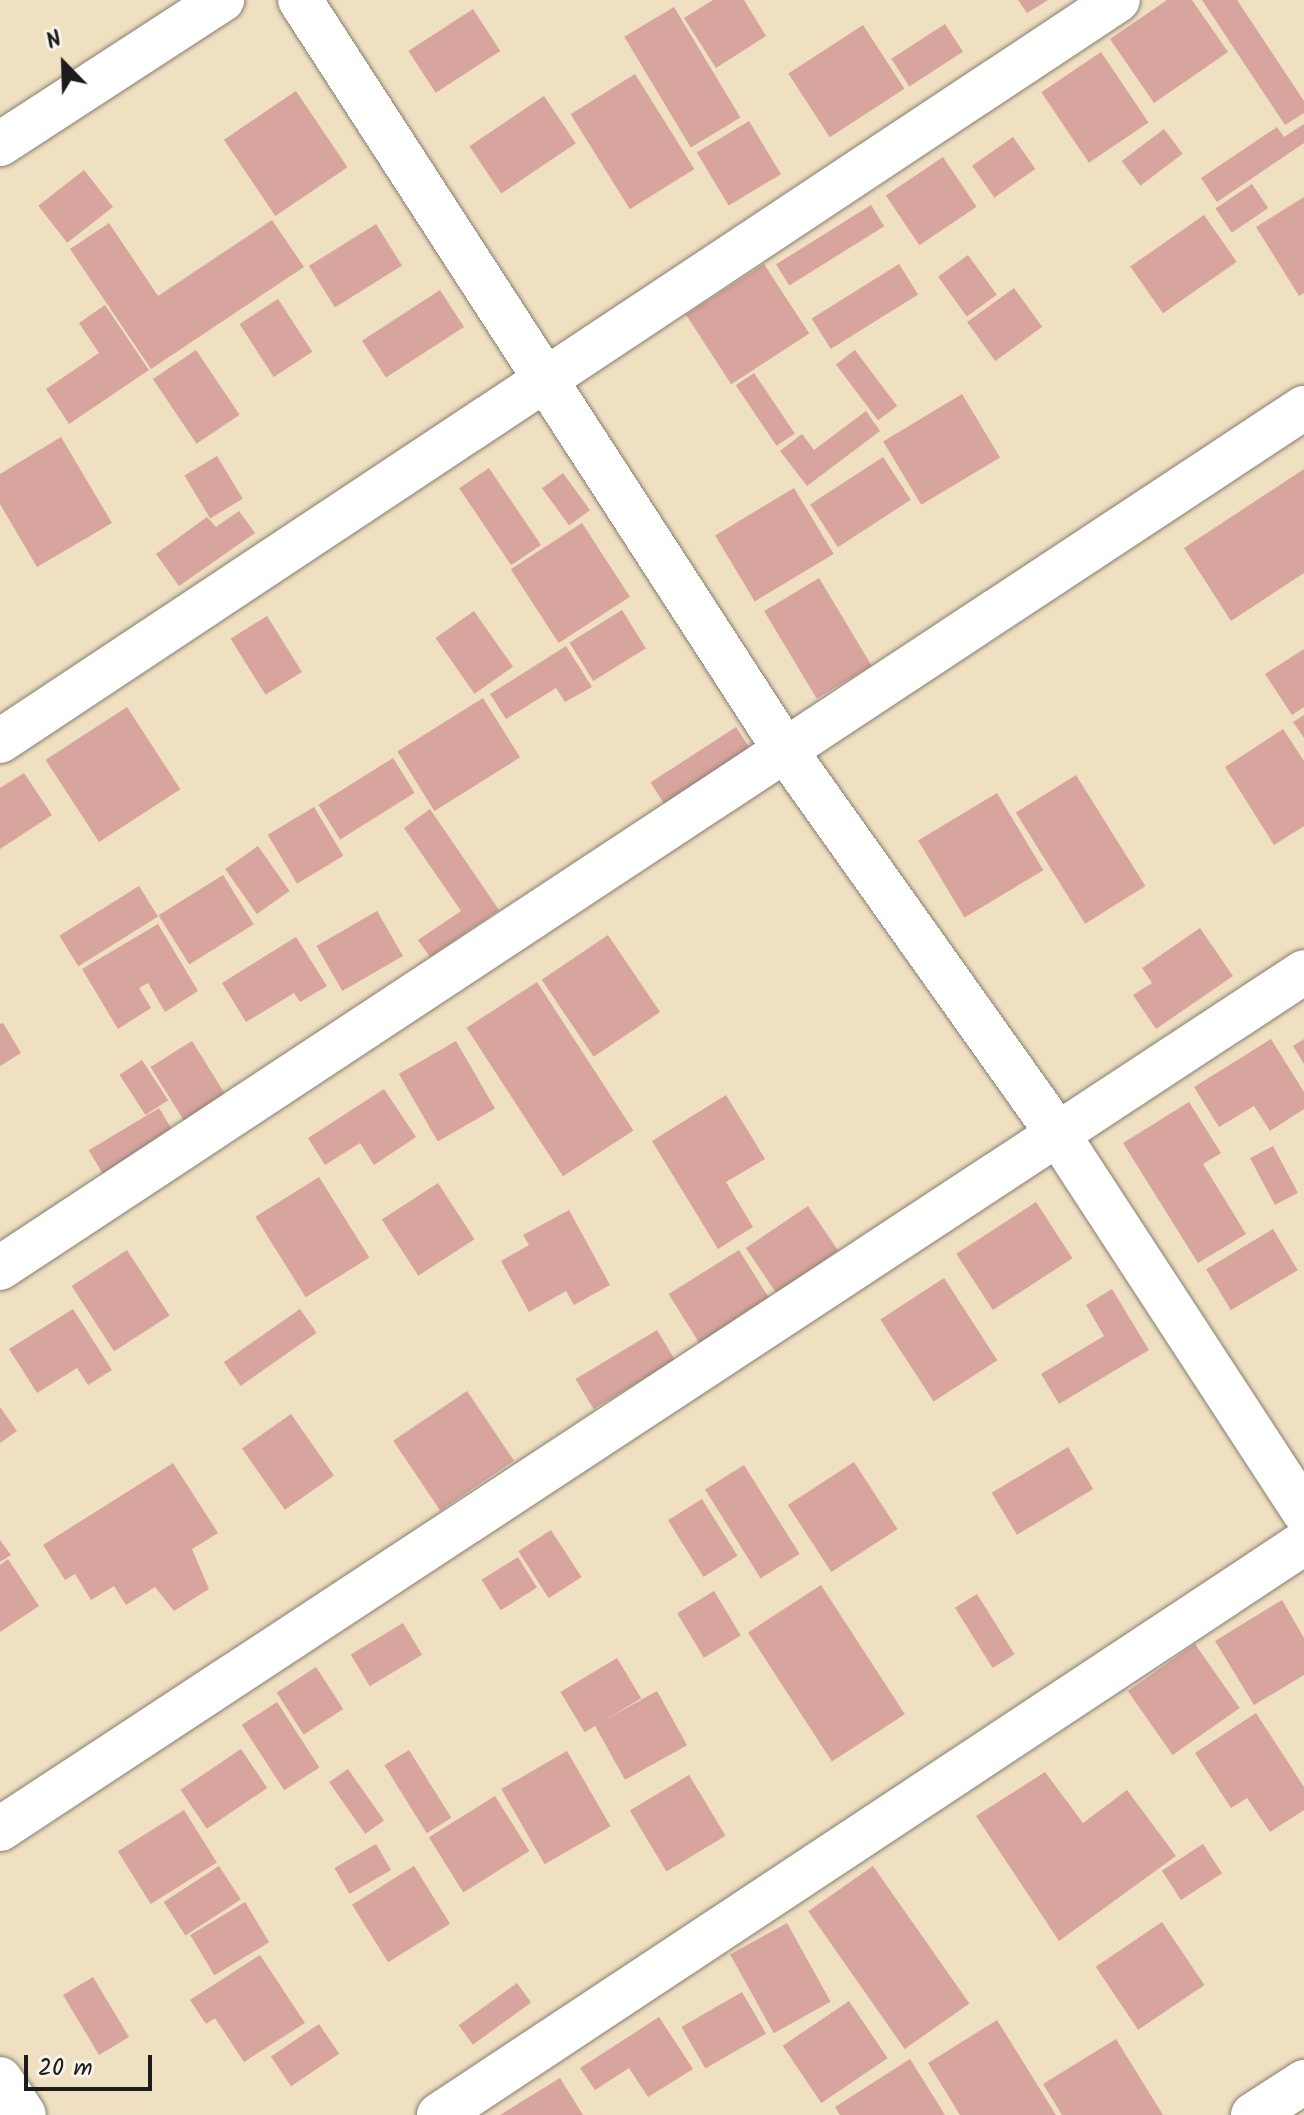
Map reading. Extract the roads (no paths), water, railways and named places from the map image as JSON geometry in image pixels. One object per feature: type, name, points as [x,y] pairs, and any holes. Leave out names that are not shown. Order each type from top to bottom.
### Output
[{"type":"street","points":[[0,144],[222,0]]},
{"type":"street","points":[[300,0],[542,382],[785,750],[1057,1133],[1304,1512]]},
{"type":"street","points":[[0,741],[1118,0]]},
{"type":"street","points":[[0,1268],[1304,408]]},
{"type":"street","points":[[0,1829],[1304,972]]},
{"type":"street","points":[[439,2115],[1304,1543]]},
{"type":"street","points":[[0,2079],[24,2115]]},
{"type":"street","points":[[1253,2115],[1304,2082]]}]
